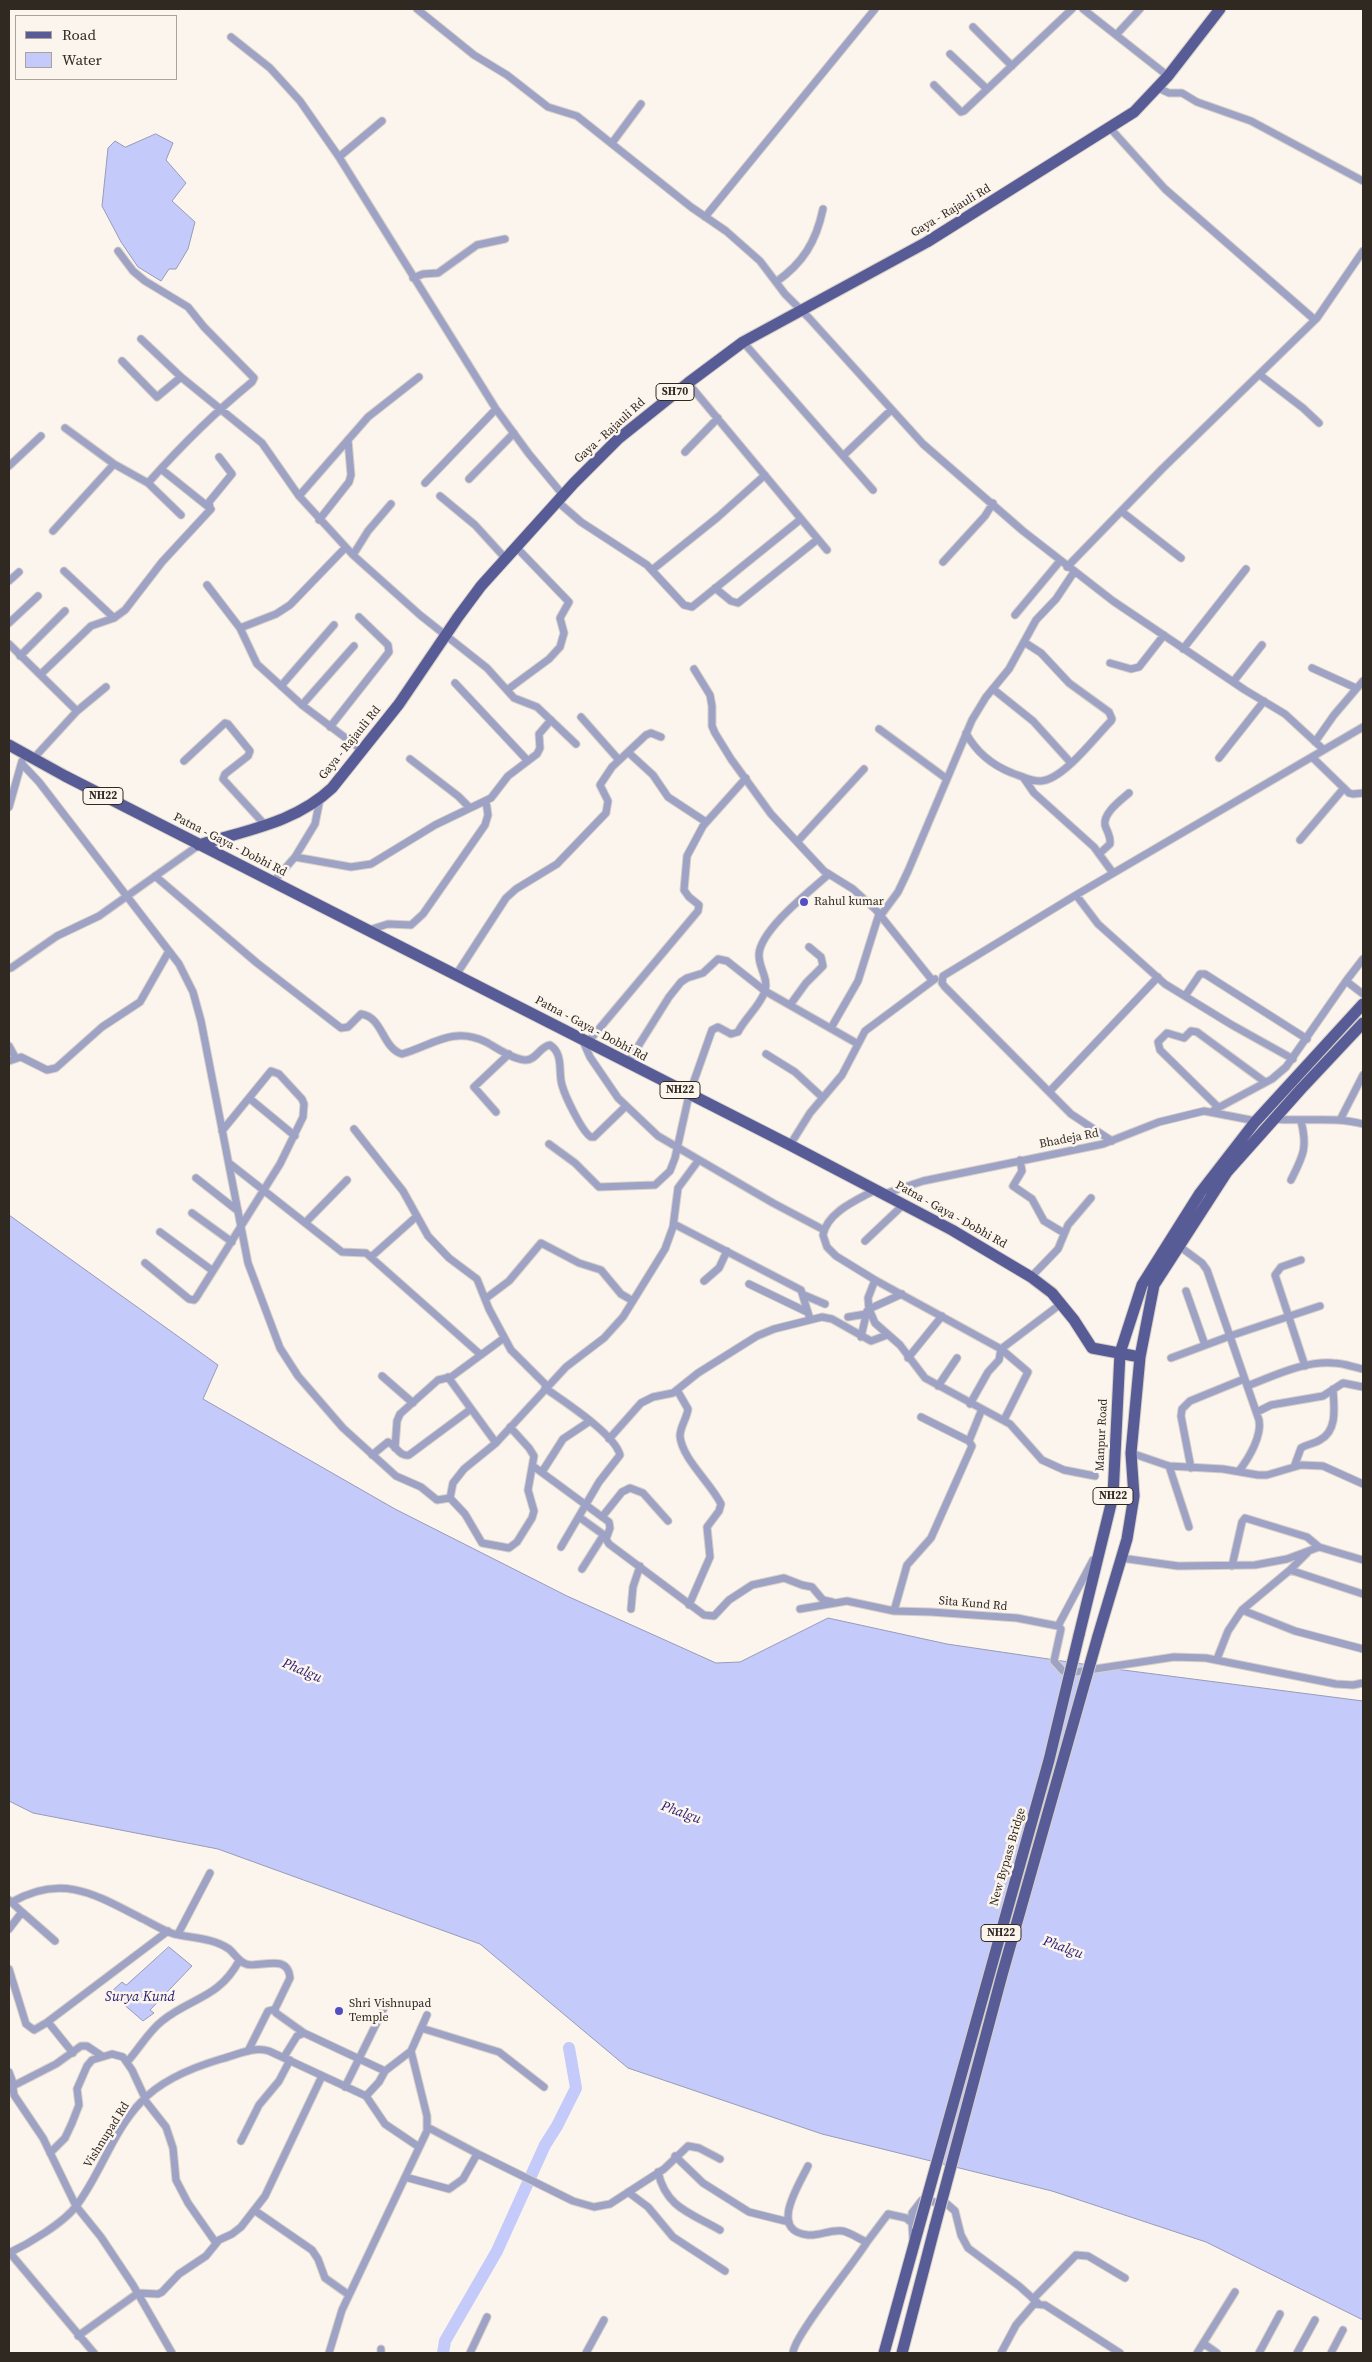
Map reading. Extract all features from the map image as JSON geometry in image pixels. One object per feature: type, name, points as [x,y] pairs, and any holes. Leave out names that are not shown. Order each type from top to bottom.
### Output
[{"type":"main road","name":"Gaya - Rajauli Rd","points":[[199,845],[266,826],[292,816],[320,799],[363,751],[414,684],[469,602],[560,498],[618,439],[743,342],[927,242],[1110,128],[1138,108],[1168,76],[1220,9]]},
{"type":"main road","name":"Patna - Gaya - Dobhi Rd","points":[[9,745],[26,759],[369,930],[952,1230],[1031,1277],[1062,1303],[1092,1348],[1140,1357]]},
{"type":"main road","name":"Manpur Road","points":[[1079,1635],[1113,1496],[1120,1354],[1142,1285],[1200,1193],[1256,1121],[1363,1004]]},
{"type":"main road","points":[[1140,1357],[1154,1285],[1227,1172],[1273,1119],[1363,1023]]},
{"type":"main road","name":"NH22","points":[[902,2353],[934,2226],[1002,1975],[1121,1558],[1134,1496],[1131,1453],[1140,1357]]},
{"type":"main road","name":"New Bypass Bridge","points":[[884,2353],[914,2245],[915,2226],[1049,1760],[1079,1635]]},
{"type":"street","points":[[417,9],[474,55],[507,75],[548,107],[574,114],[742,244],[760,261],[800,310],[932,453],[1067,567],[1183,648],[1292,720],[1324,750]]},
{"type":"street","points":[[706,217],[875,9]]},
{"type":"street","points":[[934,85],[961,112],[1072,9]]},
{"type":"street","points":[[1083,9],[1168,76]]},
{"type":"street","points":[[1116,35],[1140,9]]},
{"type":"street","points":[[973,27],[1012,66]]},
{"type":"street","points":[[231,37],[270,68],[300,101],[339,157],[496,409],[560,498],[581,522],[652,570],[678,599],[692,607],[801,519]]},
{"type":"street","points":[[950,54],[987,89]]},
{"type":"street","points":[[1158,88],[1169,93],[1182,93],[1201,103],[1214,106],[1251,121],[1363,181]]},
{"type":"street","points":[[612,143],[641,104]]},
{"type":"street","points":[[339,157],[382,121]]},
{"type":"street","points":[[1110,128],[1165,189],[1315,320]]},
{"type":"street","points":[[776,282],[795,268],[804,257],[819,224],[823,209]]},
{"type":"street","points":[[413,278],[423,274],[438,273],[477,245],[505,239]]},
{"type":"street","points":[[118,251],[132,271],[188,307],[204,328],[253,375],[252,382],[220,408],[148,483]]},
{"type":"street","points":[[1067,567],[1121,511],[1315,320],[1363,251]]},
{"type":"street","points":[[141,339],[181,377],[262,443],[299,496],[345,548],[420,615],[488,668],[519,701],[537,707],[576,744]]},
{"type":"street","points":[[743,342],[873,490]]},
{"type":"street","points":[[122,361],[157,396],[181,377]]},
{"type":"street","points":[[1260,374],[1319,423]]},
{"type":"street","points":[[299,496],[374,412],[419,377]]},
{"type":"street","points":[[688,383],[827,550]]},
{"type":"street","points":[[425,483],[496,409]]},
{"type":"street","points":[[843,456],[891,410]]},
{"type":"street","points":[[685,452],[718,418]]},
{"type":"street","points":[[65,428],[114,464],[148,483],[181,515]]},
{"type":"street","points":[[469,479],[514,433]]},
{"type":"street","points":[[9,466],[41,436]]},
{"type":"street","points":[[320,520],[349,482],[351,475],[348,440]]},
{"type":"street","points":[[210,508],[209,502],[232,474],[219,457]]},
{"type":"street","points":[[53,531],[114,464]]},
{"type":"street","points":[[160,469],[210,508]]},
{"type":"street","points":[[652,570],[718,517],[764,475]]},
{"type":"street","points":[[440,496],[474,525],[506,559]]},
{"type":"street","points":[[943,562],[976,526],[993,503]]},
{"type":"street","points":[[353,555],[368,531],[390,504]]},
{"type":"street","points":[[41,674],[90,626],[114,618],[125,610],[162,562],[210,508]]},
{"type":"street","points":[[1121,511],[1181,558]]},
{"type":"street","points":[[716,588],[731,601],[738,603],[818,539]]},
{"type":"street","points":[[507,690],[549,659],[560,647],[564,633],[560,618],[569,602],[516,547]]},
{"type":"street","points":[[240,628],[276,614],[290,605],[345,548]]},
{"type":"street","points":[[1015,615],[1060,561]]},
{"type":"street","points":[[1183,648],[1246,569]]},
{"type":"street","points":[[64,570],[114,618]]},
{"type":"street","points":[[9,581],[19,572]]},
{"type":"street","points":[[831,1028],[858,981],[880,915],[898,892],[966,733],[977,712],[1009,669],[1036,620],[1056,599],[1074,572]]},
{"type":"street","points":[[208,585],[240,628],[252,657],[302,705],[363,751]]},
{"type":"street","points":[[9,623],[38,596]]},
{"type":"street","points":[[20,656],[65,611]]},
{"type":"street","points":[[330,727],[389,652],[388,645],[359,617]]},
{"type":"street","points":[[281,686],[334,625]]},
{"type":"street","points":[[1110,663],[1131,669],[1140,667],[1164,635]]},
{"type":"street","points":[[966,733],[974,748],[1001,768],[1040,781],[1051,779],[1071,763],[1111,722],[1112,716],[1069,683],[1041,653],[1024,642]]},
{"type":"street","points":[[9,644],[77,711]]},
{"type":"street","points":[[1234,682],[1262,645]]},
{"type":"street","points":[[302,705],[354,646]]},
{"type":"street","points":[[1312,668],[1356,688]]},
{"type":"street","points":[[694,669],[710,695],[712,726],[715,733],[731,759],[771,814],[829,874],[853,889],[880,915],[932,980]]},
{"type":"street","points":[[1316,742],[1334,715],[1363,681]]},
{"type":"street","points":[[455,683],[528,761]]},
{"type":"street","points":[[9,807],[26,759],[77,711],[106,687]]},
{"type":"street","points":[[993,689],[1032,721],[1071,763]]},
{"type":"street","points":[[1219,758],[1264,701]]},
{"type":"street","points":[[581,717],[619,760]]},
{"type":"street","points":[[295,857],[352,867],[371,864],[434,825],[486,801],[495,794],[508,776],[539,751],[539,734],[551,720]]},
{"type":"street","points":[[184,761],[225,723],[228,724],[250,751],[248,756],[225,774],[223,779],[266,826]]},
{"type":"street","points":[[790,1145],[806,1118],[842,1075],[858,1044],[871,1026],[932,980],[942,976],[1113,873],[1351,736],[1363,727]]},
{"type":"street","points":[[879,729],[947,779]]},
{"type":"street","points":[[456,975],[506,898],[516,889],[557,864],[606,813],[608,801],[600,785],[607,773],[646,735],[651,733],[662,737]]},
{"type":"street","points":[[629,752],[653,775],[668,797],[706,822]]},
{"type":"street","points":[[1312,757],[1344,788],[1353,794],[1363,793]]},
{"type":"street","points":[[26,759],[39,782],[179,964],[193,992],[253,1281],[288,1364],[343,1428],[400,1479],[420,1486],[435,1499],[450,1498]]},
{"type":"street","points":[[410,759],[458,796],[470,808]]},
{"type":"street","points":[[797,842],[864,768]]},
{"type":"street","points":[[1024,777],[1034,792],[1078,830],[1113,873]]},
{"type":"street","points":[[746,778],[706,822],[687,856],[685,893],[699,905],[698,911],[585,1040],[600,1071],[626,1106],[658,1136],[698,1161],[748,1187],[773,1204],[824,1230],[824,1241],[830,1252],[875,1280],[1002,1349],[1028,1372],[1004,1420]]},
{"type":"street","points":[[1300,840],[1344,788]]},
{"type":"street","points":[[1099,854],[1110,844],[1110,835],[1106,825],[1107,817],[1129,793]]},
{"type":"street","points":[[273,882],[295,857],[315,824],[320,799]]},
{"type":"street","points":[[369,930],[388,924],[411,925],[423,914],[485,825],[488,814],[486,801]]},
{"type":"street","points":[[11,968],[57,936],[92,920],[199,845]]},
{"type":"street","points":[[550,1144],[575,1163],[599,1187],[655,1185],[670,1170],[678,1148],[689,1094],[712,1030],[718,1026],[731,1034],[738,1032],[765,991],[766,980],[760,965],[759,955],[763,942],[780,918],[829,874]]},
{"type":"street","points":[[155,876],[257,963],[341,1028],[348,1027],[363,1013],[375,1021],[392,1047],[402,1054],[452,1036],[465,1035],[526,1060],[533,1057],[546,1045],[553,1046],[559,1058],[561,1080],[565,1093],[585,1132],[591,1137],[594,1137],[626,1106]]},
{"type":"street","points":[[1076,895],[1094,920],[1158,978],[1185,996],[1293,1059]]},
{"type":"street","points":[[790,1005],[803,987],[823,966],[821,957],[808,947]]},
{"type":"street","points":[[9,1046],[12,1059],[26,1058],[47,1070],[56,1068],[102,1027],[140,1002],[169,951]]},
{"type":"street","points":[[627,1064],[673,992],[687,978],[702,973],[716,960],[723,959],[765,991],[858,1044]]},
{"type":"street","points":[[1265,1082],[1197,1032],[1191,1031],[1184,1038],[1167,1033],[1158,1042],[1160,1050],[1215,1109],[1265,1082],[1279,1073],[1293,1059],[1363,959]]},
{"type":"street","points":[[1185,996],[1200,974],[1205,974],[1308,1039]]},
{"type":"street","points":[[942,976],[942,983],[945,987],[1078,1120],[1112,1141]]},
{"type":"street","points":[[1050,1092],[1158,978]]},
{"type":"street","points":[[1346,981],[1363,994]]},
{"type":"street","points":[[496,1112],[474,1087],[510,1054]]},
{"type":"street","points":[[766,1054],[795,1072],[822,1098]]},
{"type":"street","points":[[145,1263],[192,1300],[196,1298],[264,1191],[295,1136],[302,1117],[304,1104],[298,1094],[278,1074],[270,1072],[222,1131]]},
{"type":"street","points":[[1340,1120],[1363,1075]]},
{"type":"street","points":[[249,1098],[295,1136]]},
{"type":"street","name":"Bhadeja Rd","points":[[824,1230],[838,1212],[879,1192],[1112,1141],[1170,1119],[1215,1109],[1256,1121]]},
{"type":"street","points":[[1273,1119],[1301,1121],[1340,1120],[1363,1124]]},
{"type":"street","points":[[1291,1180],[1302,1158],[1306,1144],[1301,1121]]},
{"type":"street","points":[[354,1129],[404,1192],[434,1244],[477,1279],[504,1338],[515,1355],[546,1387],[590,1421],[618,1449],[620,1455],[599,1482],[561,1547]]},
{"type":"street","points":[[1020,1160],[1021,1173],[1014,1180],[1013,1186],[1032,1199],[1044,1220],[1064,1233]]},
{"type":"street","points":[[450,1498],[454,1483],[464,1470],[496,1443],[566,1367],[604,1338],[623,1317],[663,1254],[674,1224],[678,1188],[698,1161]]},
{"type":"street","points":[[229,1163],[342,1252],[364,1252],[371,1257],[481,1355]]},
{"type":"street","points":[[196,1178],[238,1211]]},
{"type":"street","points":[[305,1223],[346,1180]]},
{"type":"street","points":[[1031,1277],[1058,1249],[1068,1225],[1091,1198]]},
{"type":"street","points":[[865,1241],[903,1205]]},
{"type":"street","points":[[192,1213],[232,1242]]},
{"type":"street","points":[[371,1257],[417,1216]]},
{"type":"street","points":[[674,1224],[799,1289],[804,1296],[808,1315]]},
{"type":"street","points":[[160,1232],[213,1272]]},
{"type":"street","points":[[485,1299],[509,1281],[541,1243],[579,1263],[601,1270],[622,1294],[633,1301]]},
{"type":"street","points":[[1178,1246],[1204,1265],[1257,1412],[1260,1430],[1247,1461],[1239,1471]]},
{"type":"street","points":[[704,1281],[719,1268],[727,1251]]},
{"type":"street","points":[[1301,1260],[1281,1267],[1275,1275],[1305,1366]]},
{"type":"street","points":[[861,1337],[868,1309],[869,1294],[875,1280]]},
{"type":"street","points":[[749,1284],[808,1315],[826,1318],[861,1337],[875,1341],[887,1335]]},
{"type":"street","points":[[1186,1292],[1206,1345]]},
{"type":"street","points":[[848,1317],[902,1294]]},
{"type":"street","points":[[804,1296],[825,1304]]},
{"type":"street","points":[[970,1404],[984,1380],[999,1360],[1002,1349],[1062,1303]]},
{"type":"street","points":[[1171,1358],[1320,1306]]},
{"type":"street","points":[[868,1309],[875,1323],[900,1345],[925,1378],[970,1404],[1004,1420],[1042,1460],[1064,1470],[1095,1476]]},
{"type":"street","points":[[609,1439],[641,1403],[653,1397],[670,1394],[703,1370],[764,1332],[808,1315]]},
{"type":"street","points":[[908,1358],[942,1316]]},
{"type":"street","points":[[395,1448],[398,1417],[438,1380],[448,1377],[504,1338]]},
{"type":"street","points":[[938,1386],[957,1358]]},
{"type":"street","points":[[1191,1468],[1181,1416],[1182,1409],[1190,1401],[1246,1382],[1305,1366],[1335,1363],[1363,1369]]},
{"type":"street","points":[[382,1376],[413,1403]]},
{"type":"street","points":[[448,1377],[496,1443]]},
{"type":"street","points":[[1257,1412],[1271,1406],[1323,1396],[1343,1383],[1363,1386]]},
{"type":"street","points":[[677,1390],[688,1409],[680,1432],[681,1442],[687,1455],[721,1504],[719,1511],[707,1527],[710,1557],[689,1604]]},
{"type":"street","points":[[1294,1467],[1301,1448],[1318,1441],[1331,1429],[1334,1420],[1333,1390]]},
{"type":"street","points":[[372,1455],[388,1442],[405,1456],[408,1455],[471,1409]]},
{"type":"street","points":[[969,1441],[982,1409]]},
{"type":"street","points":[[894,1611],[907,1564],[931,1538],[971,1449],[969,1441],[920,1417]]},
{"type":"street","points":[[542,1472],[563,1439],[590,1421]]},
{"type":"street","points":[[450,1498],[464,1514],[482,1544],[512,1547],[517,1542],[534,1514],[534,1506],[528,1490],[533,1466],[532,1452],[510,1427]]},
{"type":"street","points":[[1131,1453],[1169,1466],[1267,1475],[1294,1467],[1323,1466],[1363,1481]]},
{"type":"street","points":[[533,1466],[610,1524],[605,1535],[582,1569]]},
{"type":"street","points":[[1169,1466],[1189,1527]]},
{"type":"street","points":[[602,1517],[622,1492],[630,1488],[643,1493],[668,1521]]},
{"type":"street","points":[[579,1517],[605,1535],[609,1544],[704,1615],[711,1617],[729,1600],[746,1588],[784,1578],[802,1585],[812,1586],[823,1600],[832,1602]]},
{"type":"street","points":[[1232,1566],[1242,1522],[1245,1518],[1307,1537],[1319,1547],[1363,1560]]},
{"type":"street","points":[[1121,1558],[1178,1566],[1254,1565],[1281,1561],[1319,1547]]},
{"type":"street","points":[[1100,1549],[1058,1626],[1061,1629],[1054,1661],[1059,1668],[1068,1672],[1119,1667],[1174,1657],[1216,1659],[1336,1684],[1353,1685],[1363,1683]]},
{"type":"street","points":[[1216,1659],[1228,1631],[1242,1610],[1290,1570],[1311,1549]]},
{"type":"street","points":[[631,1609],[633,1587],[640,1566]]},
{"type":"street","points":[[1290,1570],[1363,1594]]},
{"type":"street","name":"Sita Kund Rd","points":[[800,1610],[832,1602],[847,1601],[894,1611],[1017,1618],[1058,1626]]},
{"type":"street","points":[[1242,1610],[1295,1631],[1363,1648]]},
{"type":"street","points":[[178,1934],[210,1873]]},
{"type":"street","points":[[55,1941],[10,1901],[41,1889],[76,1890],[95,1895],[168,1931],[218,1944],[228,1949],[239,1961],[250,1966],[268,1962],[288,1969],[290,1973],[289,1983],[275,2009],[268,2011],[248,2051]]},
{"type":"street","points":[[9,1929],[22,1912]]},
{"type":"street","points":[[9,1969],[26,2024],[34,2030],[48,2022],[168,1931]]},
{"type":"street","points":[[127,2062],[161,2022],[217,1989],[230,1975],[239,1961]]},
{"type":"street","points":[[345,2087],[385,2006]]},
{"type":"street","points":[[275,2009],[276,2013],[304,2033],[357,2060],[385,2071]]},
{"type":"street","points":[[419,2147],[385,2124],[366,2096],[379,2082],[385,2071],[411,2051],[427,2015]]},
{"type":"street","points":[[48,2022],[73,2052]]},
{"type":"street","points":[[421,2028],[499,2052],[544,2087]]},
{"type":"street","points":[[241,2141],[259,2104],[279,2081],[297,2036],[304,2033]]},
{"type":"street","points":[[11,2088],[56,2064],[84,2046],[102,2056]]},
{"type":"street","name":"Vishnupad Rd","points":[[9,2253],[54,2224],[76,2206],[118,2135],[144,2099],[184,2073],[248,2051],[263,2049],[366,2096]]},
{"type":"street","points":[[329,2353],[338,2318],[427,2131],[427,2116],[411,2051]]},
{"type":"street","points":[[50,2153],[65,2138],[72,2123],[79,2105],[78,2089],[87,2066],[92,2060],[116,2054],[127,2062],[144,2099],[166,2127],[173,2148],[176,2180],[188,2203],[216,2243]]},
{"type":"street","points":[[9,2072],[14,2095],[36,2127],[76,2206],[101,2237],[138,2293],[172,2353]]},
{"type":"street","points":[[78,2336],[138,2293],[158,2294],[162,2292],[179,2274],[206,2256],[216,2243],[236,2231],[254,2210],[268,2189],[322,2076]]},
{"type":"street","points":[[432,2129],[582,2205],[594,2207],[610,2204],[658,2172],[688,2146],[692,2146],[720,2159]]},
{"type":"street","points":[[405,2177],[449,2189],[462,2179],[476,2156],[480,2155]]},
{"type":"street","points":[[675,2156],[703,2182],[748,2212],[789,2222]]},
{"type":"street","points":[[808,2166],[788,2206],[789,2222],[792,2227],[807,2235],[840,2230],[868,2242]]},
{"type":"street","points":[[658,2172],[663,2188],[670,2200],[720,2230]]},
{"type":"street","points":[[628,2192],[648,2207],[673,2237],[725,2271]]},
{"type":"street","points":[[915,2226],[912,2213],[922,2200],[947,2204],[955,2211],[968,2248],[1035,2301],[1045,2305],[1120,2353]]},
{"type":"street","points":[[254,2210],[312,2250],[318,2259],[324,2278],[349,2295]]},
{"type":"street","points":[[793,2353],[795,2345],[810,2323],[888,2214],[906,2218],[915,2226]]},
{"type":"street","points":[[9,2253],[94,2353]]},
{"type":"street","points":[[1001,2353],[1023,2314],[1034,2304],[1076,2254],[1088,2256],[1125,2278]]},
{"type":"street","points":[[1197,2353],[1235,2292]]},
{"type":"street","points":[[1259,2353],[1280,2314]]},
{"type":"street","points":[[470,2353],[487,2318]]},
{"type":"street","points":[[586,2353],[604,2320]]},
{"type":"street","points":[[1297,2353],[1315,2320]]},
{"type":"street","points":[[1331,2353],[1343,2330]]},
{"type":"street","points":[[1203,2343],[1217,2353]]},
{"type":"water","points":[[156,134],[173,143],[166,160],[186,183],[172,201],[195,222],[188,249],[176,269],[169,269],[161,281],[138,267],[121,242],[102,206],[108,148],[115,141],[125,147]]},
{"type":"water","name":"Phalgu","points":[[9,1215],[218,1365],[203,1399],[395,1509],[567,1596],[716,1663],[740,1662],[828,1618],[947,1644],[1123,1670],[1363,1701],[1363,2320],[1206,2242],[1052,2191],[822,2134],[628,2068],[480,1944],[218,1849],[33,1813],[9,1801]]},
{"type":"water","name":"Surya Kund","points":[[169,1947],[192,1966],[150,2010],[154,2013],[143,2021],[122,2003],[112,1991],[122,1982],[126,1985]]},
{"type":"waterway","points":[[443,2353],[445,2341],[497,2251],[545,2145],[576,2088],[569,2048]]},
{"type":"place","name":"Rahul kumar","points":[[804,902]]},
{"type":"place","name":"Shri Vishnupad Temple","points":[[339,2011]]}]
